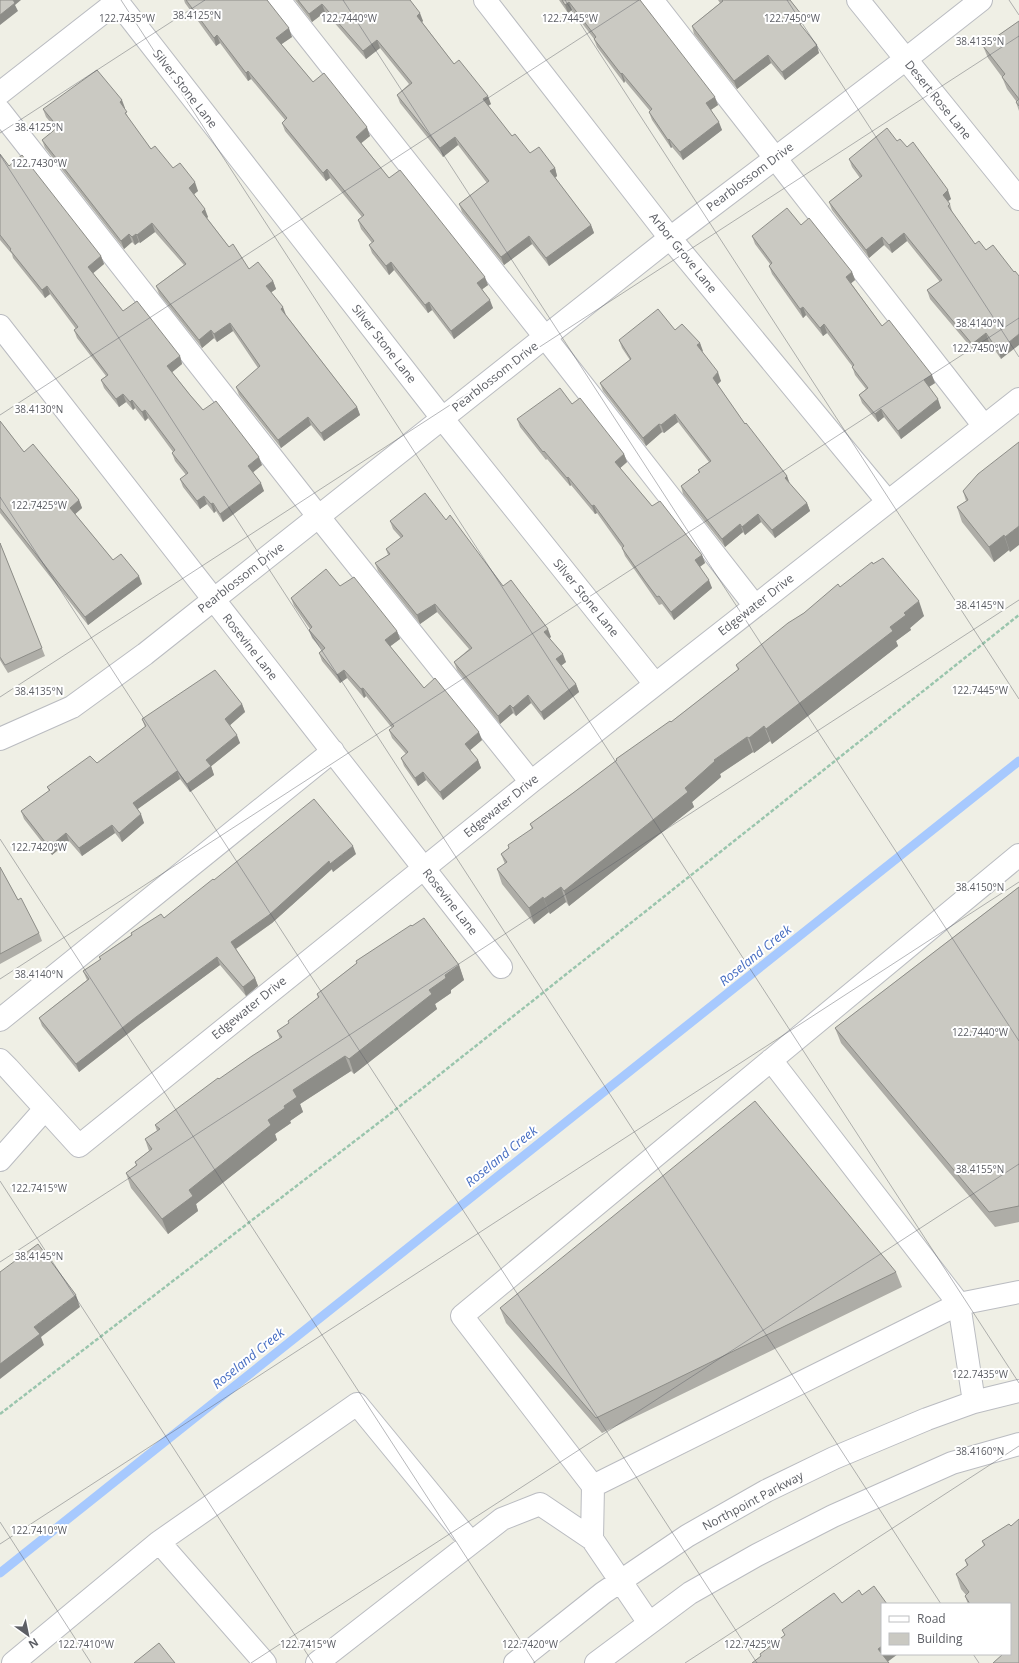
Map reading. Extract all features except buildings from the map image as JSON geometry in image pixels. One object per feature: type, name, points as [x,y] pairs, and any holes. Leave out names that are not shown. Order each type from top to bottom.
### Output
[{"type":"street","points":[[279,0],[755,606]]},
{"type":"street","name":"Arbor Grove Lane","points":[[485,0],[670,238],[888,502]]},
{"type":"street","points":[[652,0],[984,426]]},
{"type":"street","name":"Desert Rose Lane","points":[[858,0],[1019,200]]},
{"type":"street","name":"Pearblossom Drive","points":[[0,739],[72,707],[145,654],[670,238],[906,59],[981,0]]},
{"type":"street","points":[[0,92],[118,1]]},
{"type":"street","name":"Silver Stone Lane","points":[[118,1],[442,418],[655,684]]},
{"type":"street","points":[[0,111],[318,516],[531,782]]},
{"type":"street","name":"Rosevine Lane","points":[[0,326],[501,967]]},
{"type":"street","name":"Edgewater Drive","points":[[0,1060],[78,1146],[531,782],[1019,399]]},
{"type":"street","points":[[0,1020],[333,751]]},
{"type":"street","points":[[592,1539],[593,1486],[462,1316],[1019,855]]},
{"type":"street","points":[[771,1060],[959,1304],[974,1402]]},
{"type":"street","points":[[0,1160],[45,1109]]},
{"type":"street","points":[[593,1486],[959,1304],[1019,1292]]},
{"type":"street","name":"Northpoint Parkway","points":[[515,1663],[603,1593],[687,1536],[766,1491],[834,1458],[927,1419],[974,1402],[1019,1391]]},
{"type":"street","points":[[13,1663],[158,1542],[357,1404],[471,1543]]},
{"type":"street","points":[[596,1663],[690,1593],[757,1555],[833,1516],[952,1463],[1019,1444]]},
{"type":"street","points":[[317,1663],[502,1518],[540,1504],[592,1539],[649,1623]]},
{"type":"street","points":[[158,1542],[265,1663]]},
{"type":"path","points":[[0,1414],[390,1114],[1019,615]]},
{"type":"waterway","name":"Roseland Creek","points":[[0,1573],[1019,761]]}]
